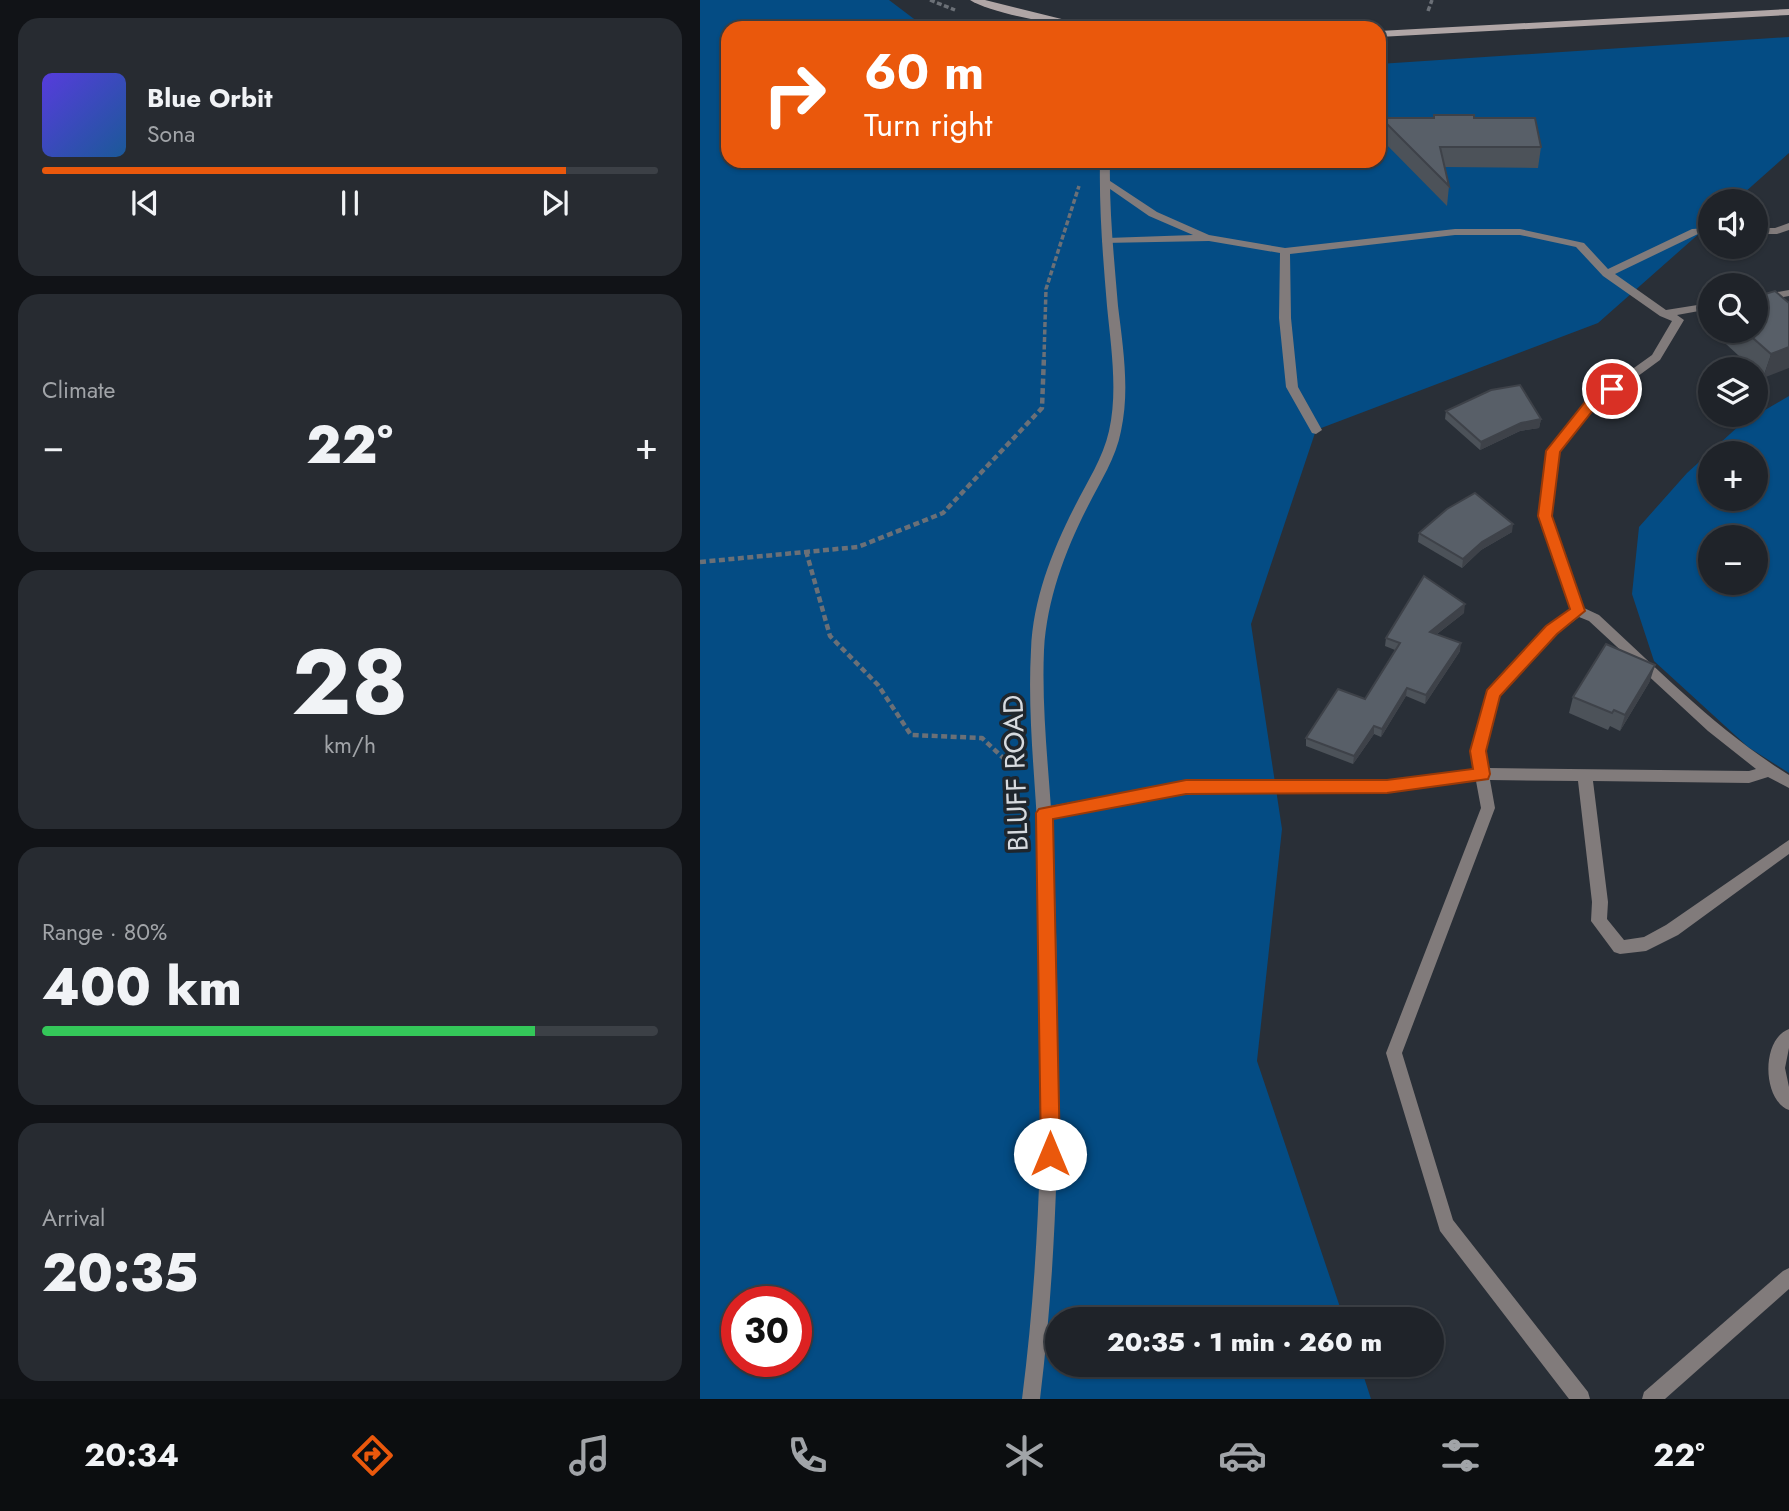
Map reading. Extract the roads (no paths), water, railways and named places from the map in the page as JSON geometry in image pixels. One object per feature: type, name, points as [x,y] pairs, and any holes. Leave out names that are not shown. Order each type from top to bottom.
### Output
[{"type":"street","points":[[975,0],[1058,21]]},
{"type":"street","points":[[1386,34],[1789,12]]},
{"type":"street","name":"BLUFF ROAD","points":[[1031,1399],[1042,1321],[1050,1221],[1051,1132],[1045,813],[1037,664],[1042,604],[1059,557],[1106,460],[1115,431],[1118,366],[1107,241],[1105,168]]},
{"type":"street","points":[[1104,180],[1153,214],[1209,238]]},
{"type":"street","points":[[1768,231],[1789,226]]},
{"type":"street","points":[[1607,274],[1698,231]]},
{"type":"street","points":[[1107,241],[1209,238],[1285,251],[1455,232],[1520,232],[1580,245],[1607,274],[1664,314],[1678,320],[1656,357],[1589,405],[1553,451],[1545,516],[1578,611],[1594,618],[1730,741],[1768,771],[1789,782]]},
{"type":"street","points":[[1285,251],[1285,318],[1293,387],[1316,430]]},
{"type":"street","points":[[1768,297],[1789,293]]},
{"type":"street","points":[[1664,314],[1698,308]]},
{"type":"street","points":[[1578,611],[1552,630],[1493,694],[1478,751],[1488,808],[1394,1053],[1446,1225],[1581,1399]]},
{"type":"street","points":[[1045,813],[1186,787],[1387,787],[1482,774],[1749,777],[1768,771]]},
{"type":"street","points":[[1585,777],[1600,902],[1599,921],[1620,947],[1646,944],[1672,930],[1789,846]]},
{"type":"street","points":[[1789,1036],[1783,1041],[1774,1066],[1782,1094],[1789,1102]]},
{"type":"street","points":[[1651,1399],[1789,1277]]}]
